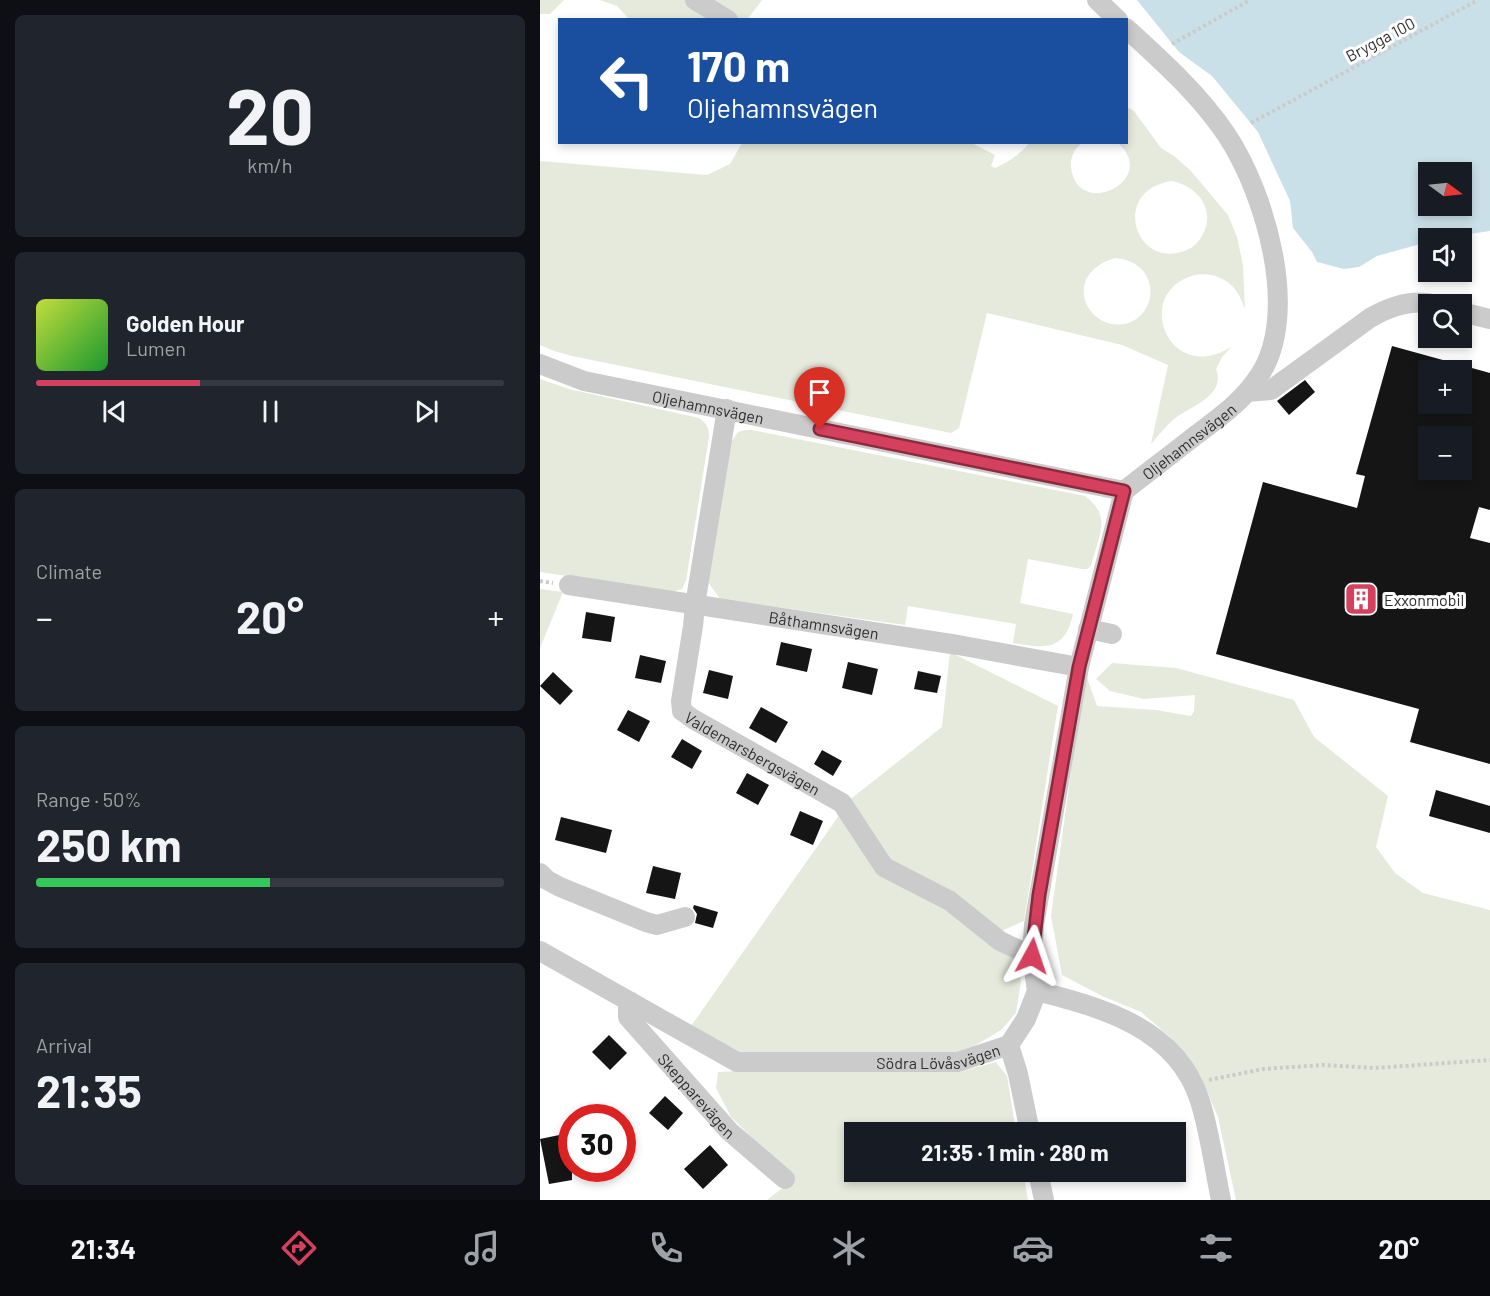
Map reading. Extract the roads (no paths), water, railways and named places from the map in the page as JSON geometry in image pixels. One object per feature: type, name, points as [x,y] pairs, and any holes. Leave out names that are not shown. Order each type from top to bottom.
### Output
[{"type":"street","points":[[696,0],[725,18]]},
{"type":"street","points":[[1097,0],[1116,18]]},
{"type":"street","name":"Oljehamnsvägen","points":[[540,364],[584,381],[1124,491],[1220,417],[1247,392],[1270,355],[1278,316],[1276,278],[1270,242],[1260,209],[1238,155],[1226,134],[1196,97],[1128,30]]},
{"type":"street","points":[[1247,392],[1271,390],[1383,310],[1418,303]]},
{"type":"street","points":[[1472,315],[1490,319]]},
{"type":"street","name":"Valdemarsbergsvägen","points":[[727,409],[695,605],[681,701],[682,711],[842,803],[884,867],[950,901],[1000,941],[1032,956]]},
{"type":"street","name":"Södra Lövåsvägen","points":[[540,951],[737,1062],[958,1062],[1009,1045],[1026,1019],[1037,991],[1032,956],[1038,905],[1079,667],[1124,491]]},
{"type":"street","name":"Båthamnsvägen","points":[[569,585],[958,645],[1079,667]]},
{"type":"street","points":[[1088,629],[1112,634]]},
{"type":"street","points":[[540,873],[547,880],[646,922],[657,925],[685,917]]},
{"type":"street","points":[[1037,991],[1095,1006],[1151,1035],[1183,1065],[1193,1083],[1205,1120],[1221,1200]]},
{"type":"street","name":"Skepparevägen","points":[[631,1002],[628,1017],[729,1131],[785,1179]]},
{"type":"street","points":[[1009,1045],[1018,1074],[1028,1122]]},
{"type":"street","points":[[1040,1182],[1044,1200]]},
{"type":"water","points":[[1137,0],[1490,0],[1490,231],[1472,234],[1472,228],[1418,228],[1418,245],[1377,256],[1359,267],[1344,269],[1317,262],[1293,228],[1290,201],[1258,132],[1212,76],[1179,52]]},
{"type":"place","name":"Exxonmobil","points":[[1361,599]]}]
